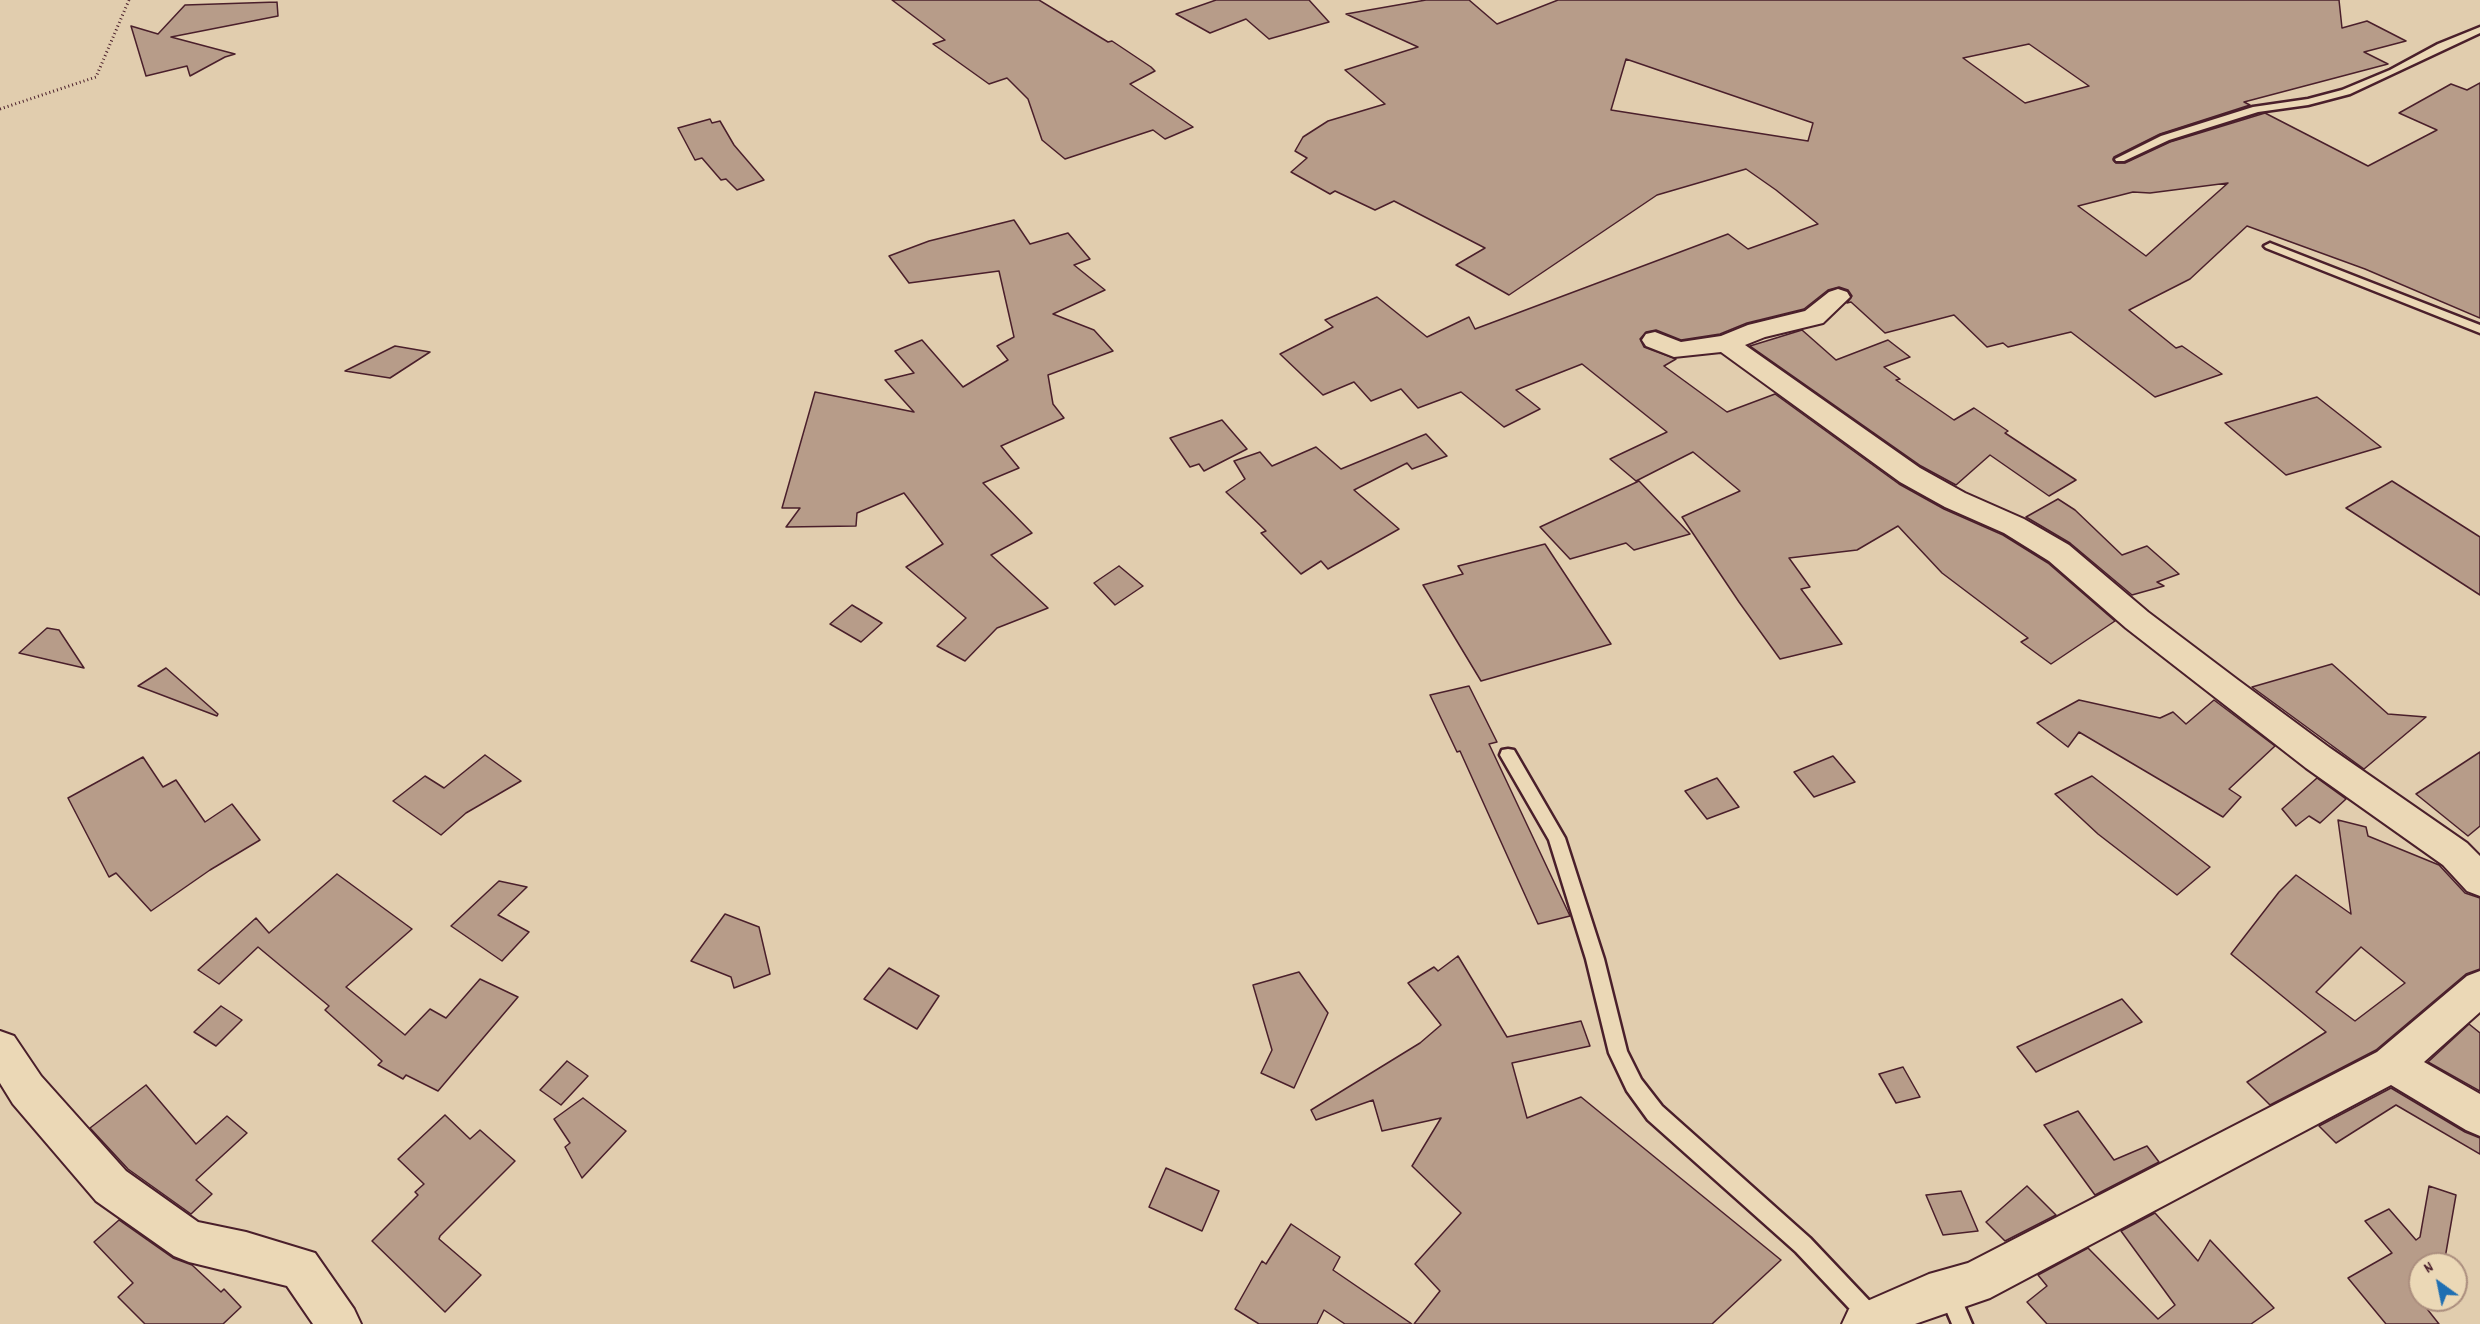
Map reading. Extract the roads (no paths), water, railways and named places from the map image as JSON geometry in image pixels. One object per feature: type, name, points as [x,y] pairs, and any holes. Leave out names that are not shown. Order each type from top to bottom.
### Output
[{"type":"street","points":[[1655,340],[1681,350],[1726,343],[1757,331],[1814,317],[1838,297]]},
{"type":"street","points":[[1726,343],[1910,475],[1955,500],[2014,526],[2059,553],[2138,620],[2227,689],[2318,758],[2455,854],[2480,880]]},
{"type":"street","points":[[1869,1322],[1955,1307],[1975,1283],[2391,1064],[2480,988]]},
{"type":"street","points":[[0,1049],[27,1090],[111,1186],[189,1241],[246,1253],[300,1268],[339,1324]]},
{"type":"street","points":[[2391,1064],[2480,1116]]},
{"type":"lane","points":[[2120,159],[2165,138],[2257,109],[2308,102],[2346,92],[2394,72],[2441,46],[2480,30]]},
{"type":"lane","points":[[2270,246],[2480,329]]},
{"type":"lane","points":[[1508,754],[1557,838],[1594,959],[1618,1053],[1634,1085],[1655,1113],[1803,1245],[1869,1322]]}]
